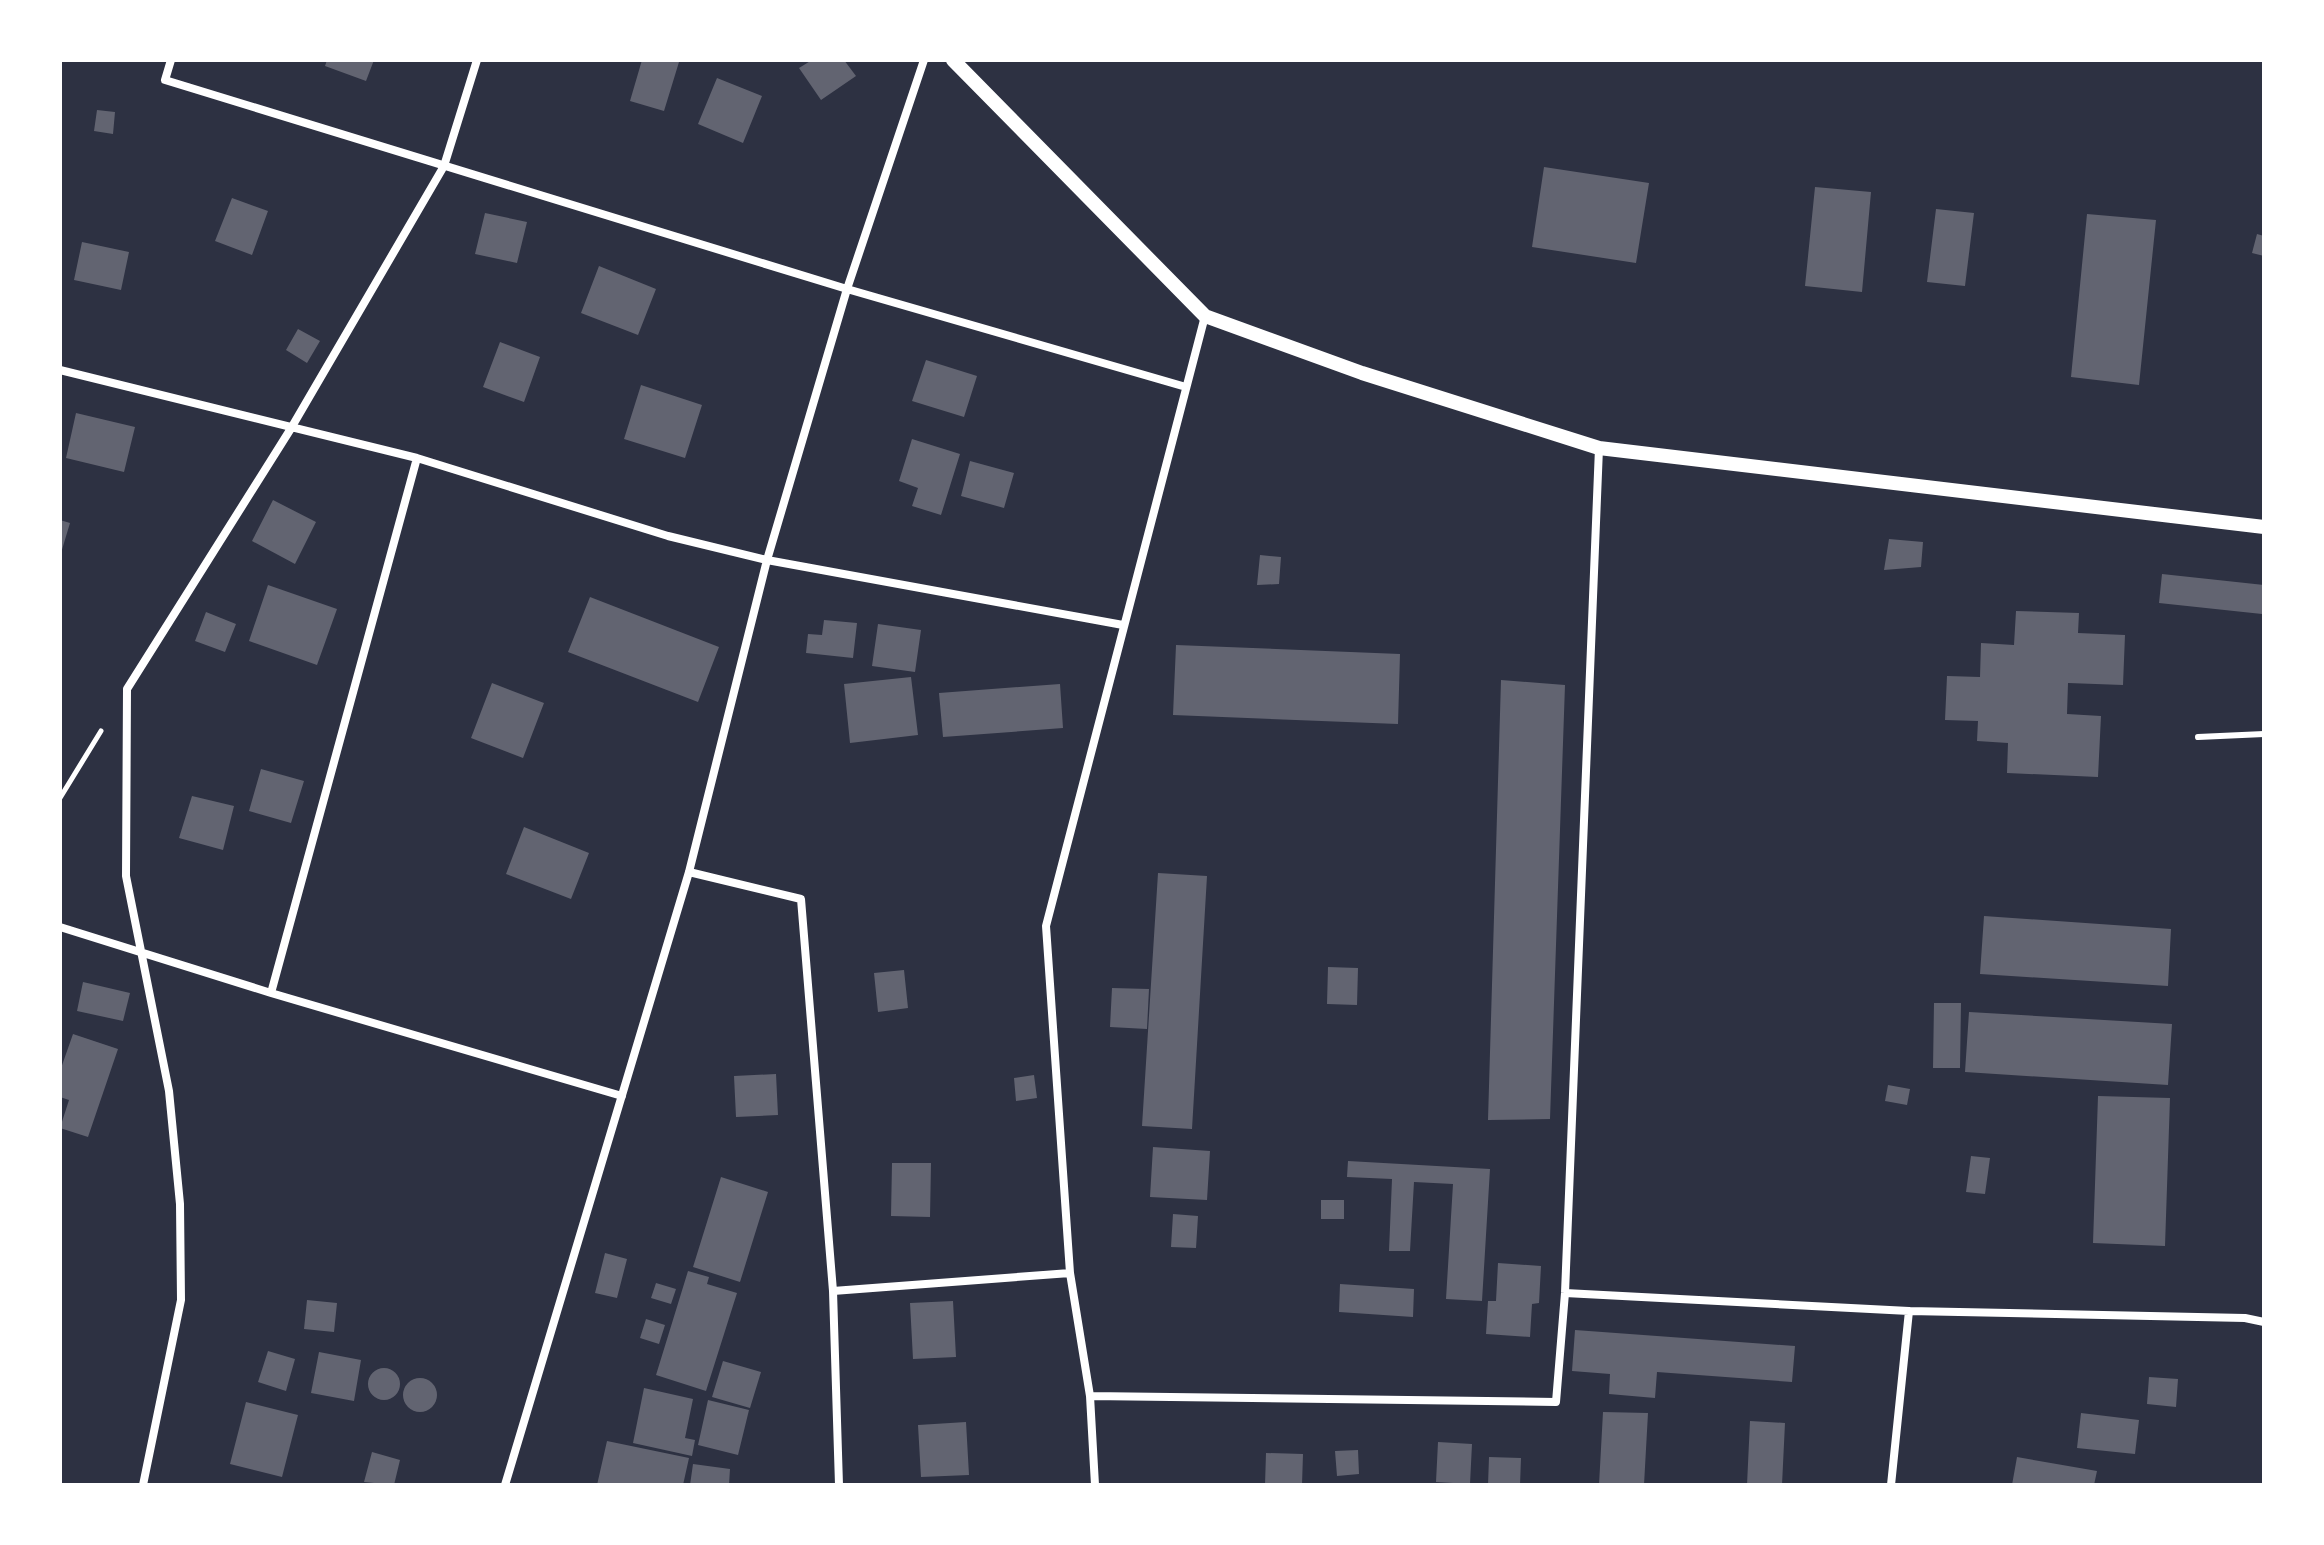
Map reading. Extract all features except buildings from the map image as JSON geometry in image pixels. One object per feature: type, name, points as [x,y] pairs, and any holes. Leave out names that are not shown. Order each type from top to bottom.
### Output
[{"type":"street","points":[[171,60],[165,80],[847,289],[1186,387]]},
{"type":"street","points":[[143,1485],[181,1286],[180,1204],[169,1091],[126,876],[127,689],[290,430],[444,166],[477,60]]},
{"type":"street","points":[[505,1485],[689,872],[767,560],[847,289],[924,60]]},
{"type":"street","points":[[953,60],[1205,316],[1362,373],[1599,448],[2264,527]]},
{"type":"street","points":[[1095,1485],[1090,1396],[1070,1273],[1046,926],[1205,316]]},
{"type":"street","points":[[60,370],[290,430],[417,458],[668,536],[767,560],[1123,625]]},
{"type":"street","points":[[1090,1396],[1556,1402],[1565,1293],[1599,448]]},
{"type":"street","points":[[271,993],[417,458]]},
{"type":"street","points":[[689,872],[801,899],[833,1291],[839,1485]]},
{"type":"street","points":[[60,927],[271,993],[622,1096]]},
{"type":"street","points":[[833,1291],[1070,1273]]},
{"type":"street","points":[[1565,1293],[1909,1311],[2245,1318],[2264,1322]]},
{"type":"street","points":[[1891,1485],[1909,1311]]},
{"type":"lane","points":[[2198,737],[2264,734]]},
{"type":"path","points":[[60,798],[127,689]]}]
